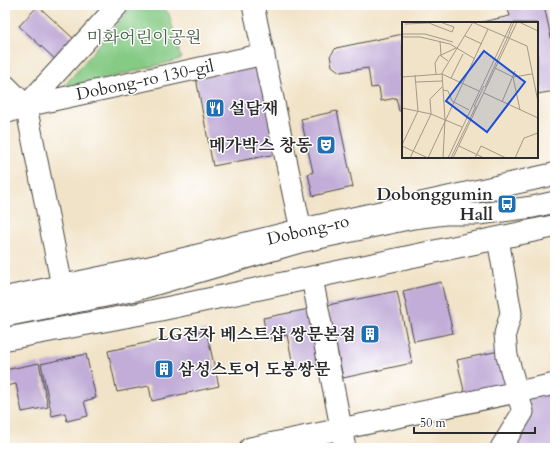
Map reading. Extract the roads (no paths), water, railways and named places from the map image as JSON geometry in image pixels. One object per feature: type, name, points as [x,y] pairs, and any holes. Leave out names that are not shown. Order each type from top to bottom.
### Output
[{"type":"main road","name":"Dobong-ro","points":[[5,298],[152,267],[301,230],[555,174]]},
{"type":"main road","points":[[5,339],[312,278],[555,226]]},
{"type":"street","points":[[5,113],[26,106],[118,5]]},
{"type":"street","points":[[254,5],[301,230]]},
{"type":"street","name":"Dobong-ro 130-gil","points":[[26,106],[264,54]]},
{"type":"street","points":[[5,85],[26,106],[62,286]]},
{"type":"street","points":[[5,316],[136,290],[300,242],[413,218],[445,214],[478,214],[533,207],[555,202]]},
{"type":"street","points":[[5,324],[123,301],[316,250],[443,225],[523,218],[555,213]]},
{"type":"street","points":[[498,239],[512,313],[505,334],[507,356],[523,412],[501,448]]},
{"type":"street","points":[[312,278],[343,438]]},
{"type":"street","points":[[250,448],[343,438],[518,391],[555,384]]},
{"type":"place","name":"설담재","points":[[215,108]]},
{"type":"place","name":"메가박스 창동","points":[[326,145]]},
{"type":"place","name":"Dobonggumin Hall","points":[[507,204]]},
{"type":"place","name":"LG전자 베스트샵 쌍문본점","points":[[370,334]]},
{"type":"place","name":"삼성스토어 도봉쌍문","points":[[164,369]]},
{"type":"park label","name":"미화어린이공원","points":[[144,37]]}]
